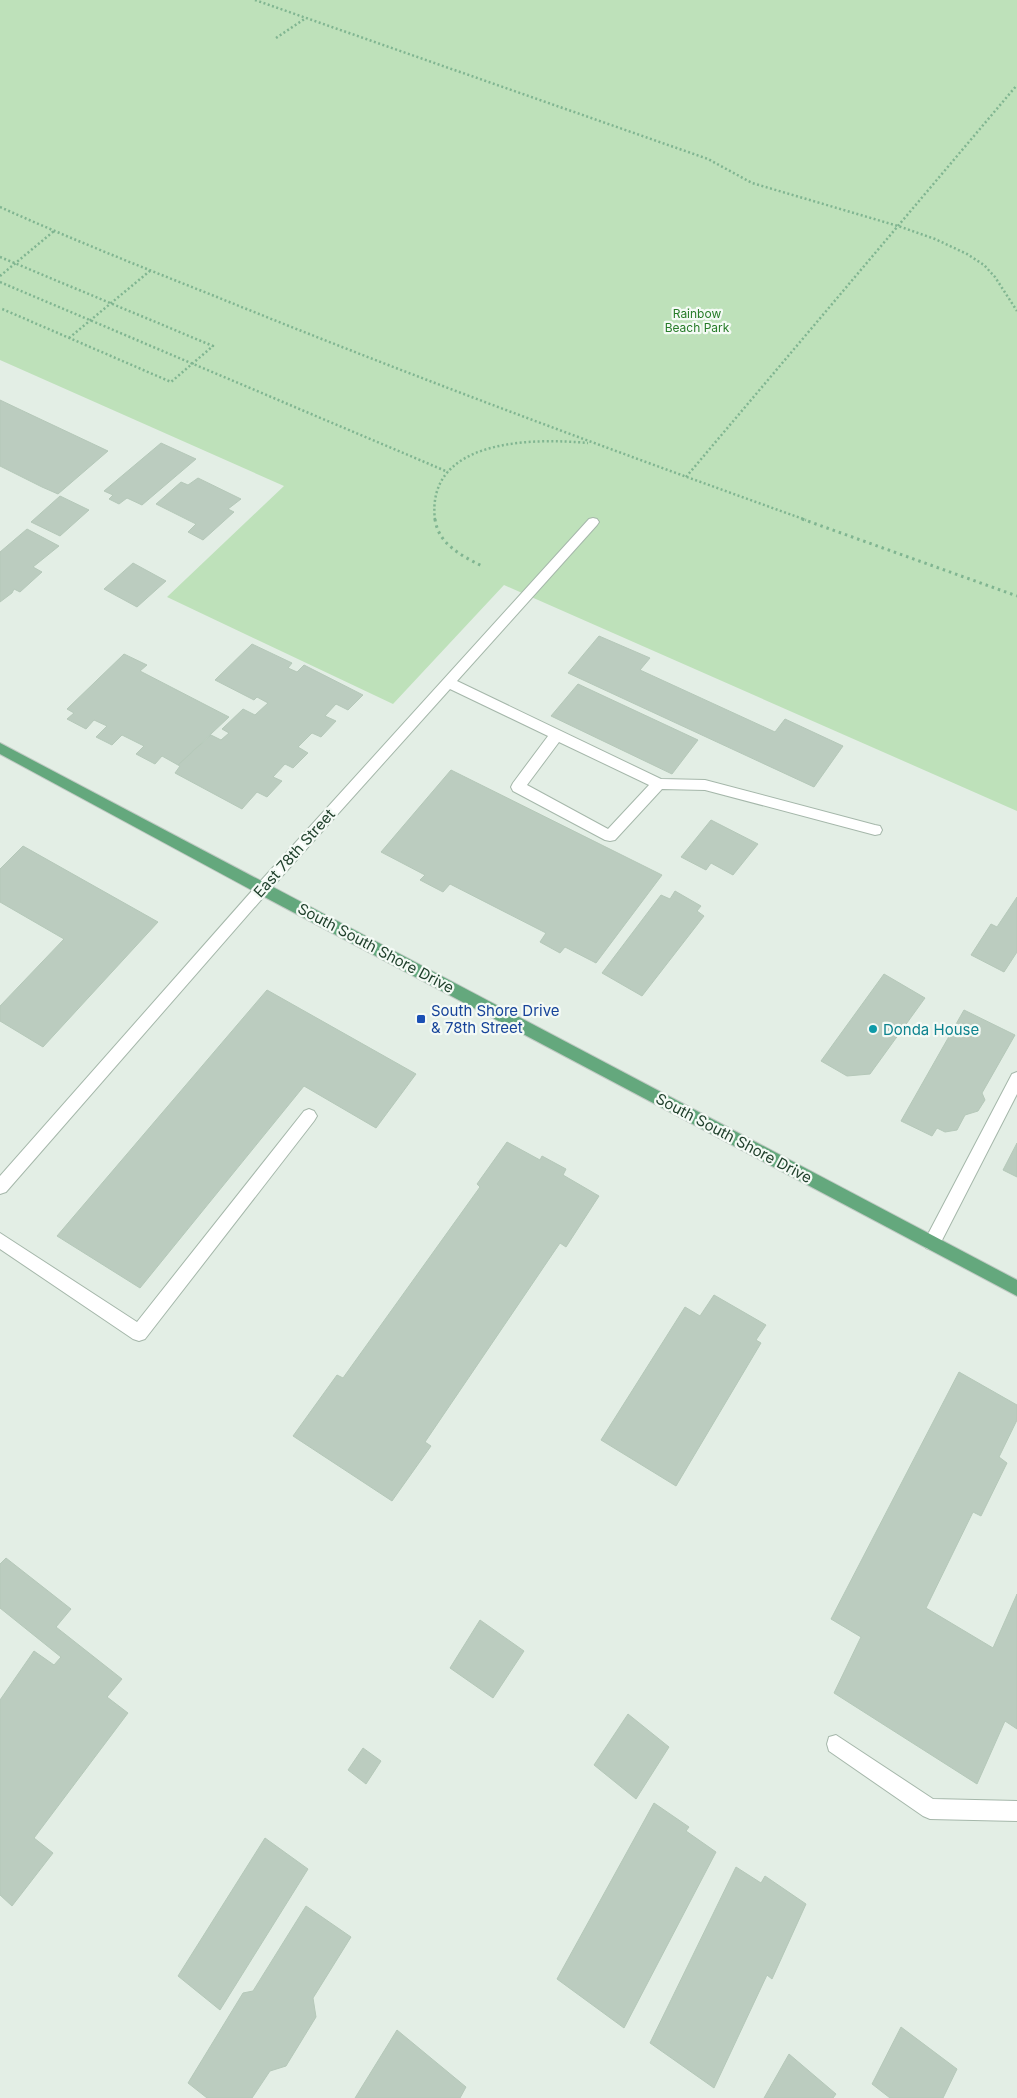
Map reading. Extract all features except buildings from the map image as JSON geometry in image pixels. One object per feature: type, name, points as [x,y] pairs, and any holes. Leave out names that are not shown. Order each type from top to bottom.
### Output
[{"type":"main road","name":"South South Shore Drive","points":[[0,748],[262,889],[1017,1288]]},
{"type":"street","name":"East 78th Street","points":[[0,1187],[262,889],[593,522]]},
{"type":"street","points":[[449,683],[659,784],[705,785],[875,830]]},
{"type":"street","points":[[556,735],[518,787],[610,836],[659,784]]},
{"type":"street","points":[[932,1243],[1017,1078]]},
{"type":"street","points":[[0,1240],[139,1333],[309,1116]]},
{"type":"street","points":[[836,1744],[930,1809],[1017,1811]]},
{"type":"path","points":[[255,0],[708,159],[752,183],[898,226],[935,239],[967,254],[984,265],[1007,293],[1017,311]]},
{"type":"path","points":[[276,38],[306,18]]},
{"type":"path","points":[[686,477],[1017,85]]},
{"type":"path","points":[[0,207],[54,231],[340,347],[686,477],[1017,596]]},
{"type":"path","points":[[0,276],[54,231]]},
{"type":"path","points":[[0,257],[212,346],[171,382],[0,308]]},
{"type":"path","points":[[69,338],[150,270]]},
{"type":"path","points":[[0,282],[448,472]]},
{"type":"path","points":[[482,566],[466,560],[456,552],[439,535],[436,527],[433,510],[438,491],[448,472],[473,454],[486,448],[505,444],[560,440],[594,443]]},
{"type":"green space","name":"Rainbow Beach Park","points":[[0,0],[1017,0],[1017,811],[504,585],[393,704],[167,597],[284,486],[0,360]]},
{"type":"place","name":"South Shore Drive & 78th Street","points":[[421,1019]]},
{"type":"place","name":"Donda House","points":[[873,1029]]}]
